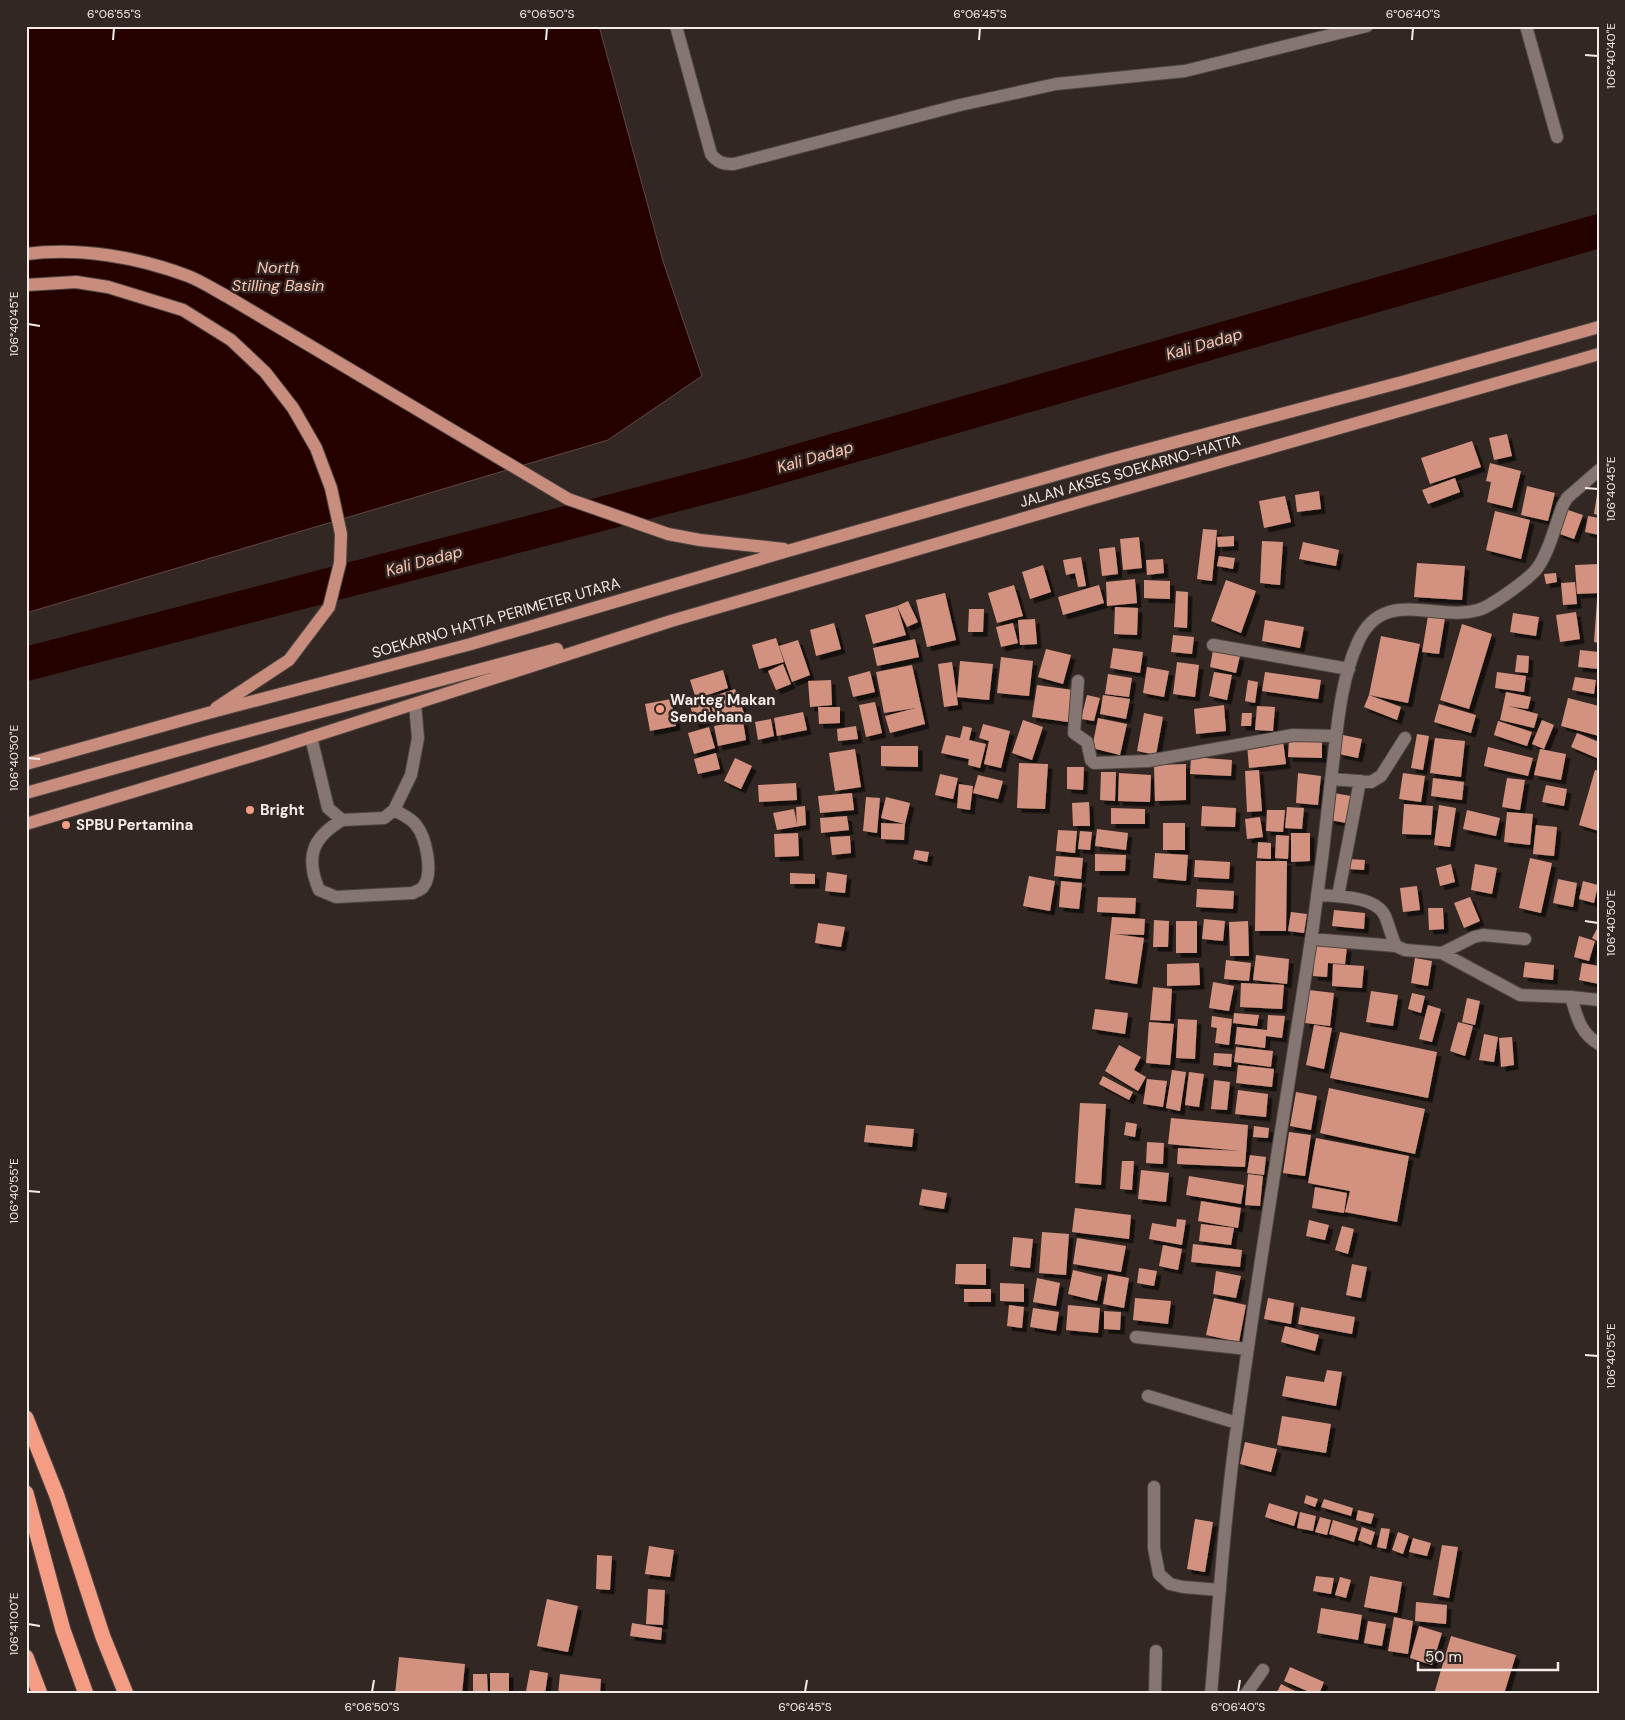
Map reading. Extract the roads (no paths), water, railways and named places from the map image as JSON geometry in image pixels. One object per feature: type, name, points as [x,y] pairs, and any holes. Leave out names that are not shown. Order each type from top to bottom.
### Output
[{"type":"highway","points":[[26,1418],[57,1496],[103,1638],[126,1694]]},
{"type":"highway","points":[[26,1493],[63,1630],[86,1694]]},
{"type":"highway","points":[[26,1657],[40,1694]]},
{"type":"main road","points":[[26,254],[68,252],[102,255],[137,261],[188,276],[228,297],[568,499],[668,534],[700,540],[791,550]]},
{"type":"main road","points":[[26,285],[76,282],[108,286],[183,310],[231,340],[265,372],[293,408],[316,448],[331,488],[340,534],[340,563],[329,607],[289,660],[208,713]]},
{"type":"main road","name":"JALAN AKSES SOEKARNO-HATTA","points":[[791,550],[1108,460],[1406,381],[1599,327]]},
{"type":"main road","name":"JALAN AKSES SOEKARNO-HATTA","points":[[671,620],[1599,354]]},
{"type":"main road","name":"SOEKARNO HATTA PERIMETER UTARA","points":[[26,764],[208,713],[471,644],[791,550]]},
{"type":"main road","points":[[26,824],[311,737],[671,620]]},
{"type":"main road","points":[[26,793],[215,740],[671,620]]},
{"type":"street","points":[[676,26],[711,154],[723,164],[734,164],[960,105],[1056,84],[1185,71],[1367,26]]},
{"type":"street","points":[[1526,26],[1557,137]]},
{"type":"street","points":[[1211,1694],[1237,1423],[1311,939],[1336,736],[1349,669],[1366,626],[1376,617],[1389,611],[1402,609],[1461,612],[1478,610],[1489,605],[1531,575],[1544,557],[1567,498],[1599,470]]},
{"type":"street","points":[[1213,645],[1349,669]]},
{"type":"street","points":[[1078,681],[1074,733],[1087,742],[1091,760],[1094,763],[1148,761],[1293,735],[1336,736]]},
{"type":"street","points":[[394,810],[415,822],[423,834],[428,875],[423,888],[413,893],[336,897],[319,890],[313,876],[314,847],[328,829],[342,820],[384,818],[394,810],[411,775],[418,738],[415,704]]},
{"type":"street","points":[[311,737],[328,808],[342,820]]},
{"type":"street","points":[[1331,779],[1371,782],[1381,776],[1405,738]]},
{"type":"street","points":[[1338,896],[1360,781]]},
{"type":"street","points":[[1317,895],[1338,896],[1373,902],[1385,916],[1396,946]]},
{"type":"street","points":[[1442,953],[1474,937],[1483,935],[1525,939]]},
{"type":"street","points":[[1311,939],[1396,946],[1405,950],[1442,953],[1520,995],[1599,1000]]},
{"type":"street","points":[[1571,997],[1580,1026],[1588,1037],[1599,1044]]},
{"type":"street","points":[[1136,1337],[1248,1349]]},
{"type":"street","points":[[1148,1396],[1237,1423]]},
{"type":"street","points":[[1154,1487],[1154,1548],[1159,1574],[1170,1584],[1220,1590]]},
{"type":"street","points":[[1155,1694],[1156,1651]]},
{"type":"street","points":[[1246,1694],[1263,1670]]},
{"type":"water","name":"North Stilling Basin","points":[[26,26],[599,26],[663,261],[702,376],[608,440],[26,613]]},
{"type":"waterway","name":"Kali Dadap","points":[[26,664],[743,477],[1599,231]]},
{"type":"place","name":"Warteg Makan Sendehana","points":[[660,709]]},
{"type":"place","name":"Bright","points":[[250,810]]},
{"type":"place","name":"SPBU Pertamina","points":[[66,825]]}]
